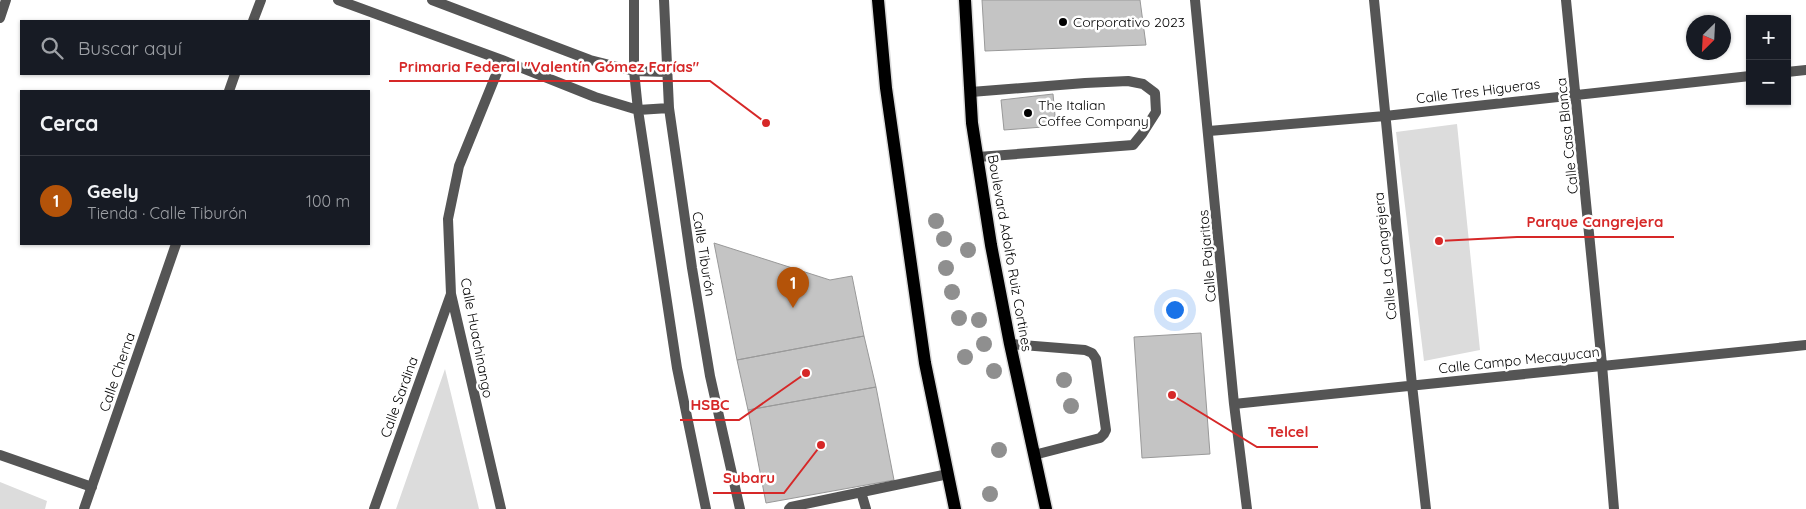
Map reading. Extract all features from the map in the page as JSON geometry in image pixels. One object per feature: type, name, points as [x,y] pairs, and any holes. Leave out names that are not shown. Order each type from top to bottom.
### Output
[{"type":"main road","points":[[878,0],[886,88],[925,363],[955,509]]},
{"type":"main road","name":"Boulevard Adolfo Ruiz Cortines","points":[[966,0],[972,122],[991,245],[1010,344],[1046,509]]},
{"type":"street","points":[[0,18],[6,0]]},
{"type":"street","points":[[254,20],[261,0]]},
{"type":"street","points":[[338,0],[502,60],[594,97],[638,110],[669,108]]},
{"type":"street","points":[[432,0],[590,60],[634,71],[667,72]]},
{"type":"street","points":[[634,0],[634,71],[638,110],[677,368],[706,509]]},
{"type":"street","name":"Calle Tiburón","points":[[664,0],[669,108],[692,268],[710,376],[740,509]]},
{"type":"street","name":"Calle Pajaritos","points":[[1196,0],[1234,404],[1247,509]]},
{"type":"street","name":"Calle La Cangrejera","points":[[1374,0],[1426,509]]},
{"type":"street","name":"Calle Casa Blanca","points":[[1566,0],[1577,94],[1614,509]]},
{"type":"street","name":"Calle Huachinango","points":[[501,509],[451,294],[448,219],[459,166],[502,60]]},
{"type":"street","points":[[1791,72],[1806,70]]},
{"type":"street","points":[[229,90],[235,75]]},
{"type":"street","name":"Calle Tres Higueras","points":[[1209,131],[1385,116],[1746,76]]},
{"type":"street","points":[[971,92],[1084,83],[1128,82],[1143,84],[1155,93],[1156,112],[1133,145],[978,157]]},
{"type":"street","name":"Calle Cherna","points":[[84,509],[176,245]]},
{"type":"street","name":"Calle Sardina","points":[[374,509],[451,294]]},
{"type":"street","points":[[1010,344],[1085,350],[1092,353],[1096,359],[1106,430],[1104,434],[1100,438],[1034,455]]},
{"type":"street","name":"Calle Campo Mecayucan","points":[[1234,404],[1806,345]]},
{"type":"street","points":[[0,455],[92,487]]},
{"type":"street","points":[[789,509],[791,507],[948,474]]},
{"type":"street","points":[[861,492],[866,509]]},
{"type":"shaded area","points":[[1457,124],[1480,350],[1424,361],[1396,132]]},
{"type":"shaded area","points":[[445,369],[479,509],[396,509]]},
{"type":"shaded area","points":[[0,482],[47,501],[45,509],[0,509]]},
{"type":"building","name":"Corporativo 2023","points":[[982,0],[1140,0],[1146,45],[985,51]]},
{"type":"building","name":"The Italian Coffee Company","points":[[1053,94],[1056,126],[1004,130],[1001,100]]},
{"type":"building","points":[[714,243],[830,280],[852,276],[864,336],[737,360]]},
{"type":"building","points":[[1201,333],[1210,454],[1142,458],[1134,337]]},
{"type":"building","points":[[864,336],[876,387],[748,410],[737,360]]},
{"type":"building","points":[[876,387],[894,480],[766,503],[748,410]]},
{"type":"place","name":"Corporativo 2023","points":[[1063,22]]},
{"type":"place","name":"The Italian Coffee Company","points":[[1028,113]]},
{"type":"place","name":"Primaria Federal \"Valentín Gómez Farías\"","points":[[766,123]]},
{"type":"place","name":"Parque Cangrejera","points":[[1439,241]]},
{"type":"place","name":"Geely","points":[[793,308]]},
{"type":"place","name":"HSBC","points":[[806,373]]},
{"type":"place","name":"Telcel","points":[[1172,395]]},
{"type":"place","name":"Subaru","points":[[821,445]]}]
